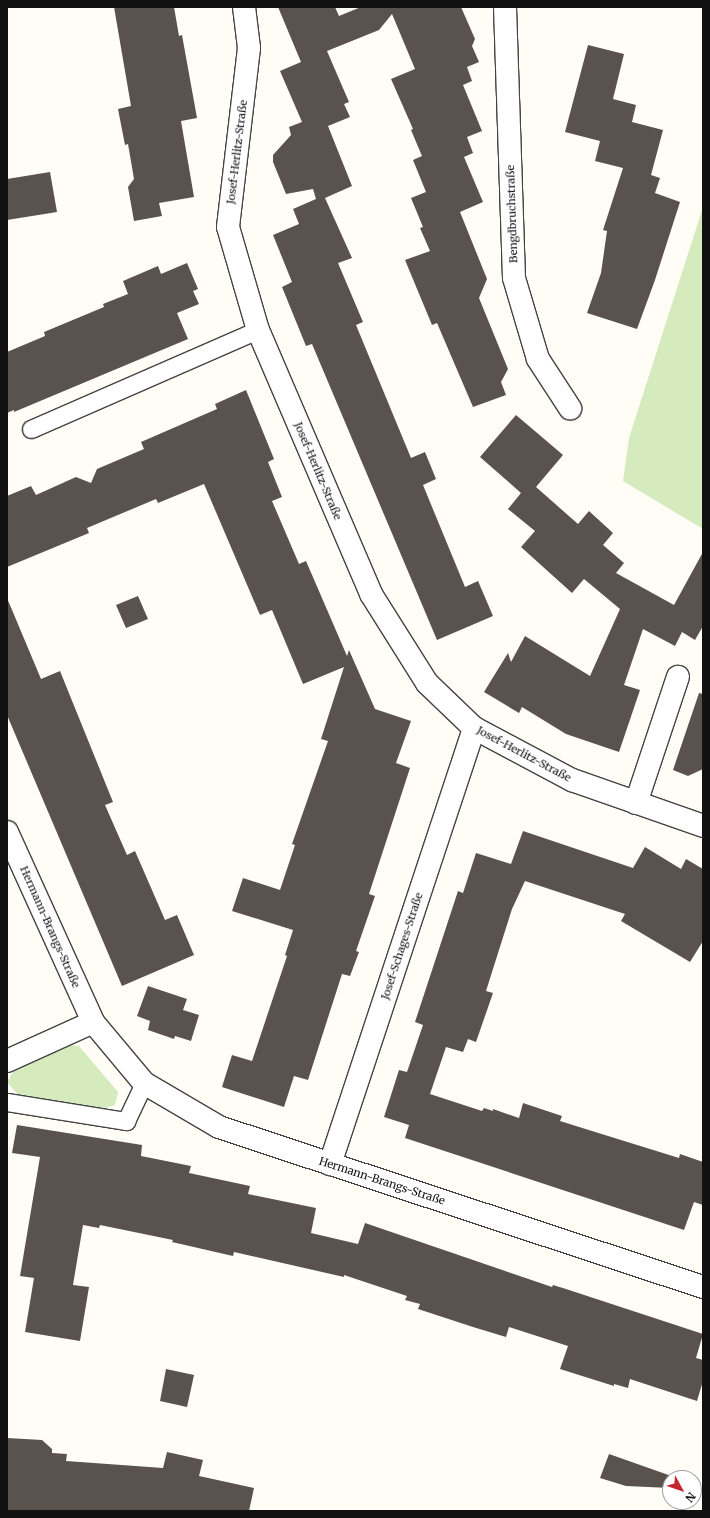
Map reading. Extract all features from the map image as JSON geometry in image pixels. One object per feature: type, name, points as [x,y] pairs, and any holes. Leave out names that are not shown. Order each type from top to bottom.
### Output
[{"type":"street","name":"Josef-Herlitz-Straße","points":[[244,7],[249,48],[228,227],[258,330],[370,594],[427,683],[474,728],[572,780],[703,826]]},
{"type":"street","name":"Bengdbruchstraße","points":[[505,7],[514,278],[538,359],[570,408]]},
{"type":"street","points":[[636,803],[678,677]]},
{"type":"street","name":"Josef-Schages-Straße","points":[[330,1164],[474,728]]},
{"type":"street","name":"Hermann-Brangs-Straße","points":[[7,832],[92,1022],[144,1082],[219,1127],[703,1287]]},
{"type":"street","points":[[7,1061],[92,1022]]},
{"type":"lane","points":[[31,429],[258,330]]},
{"type":"lane","points":[[7,1102],[126,1121],[144,1082]]},
{"type":"green space","points":[[703,207],[703,529],[623,481],[629,438]]},
{"type":"green space","points":[[69,1045],[79,1046],[118,1092],[115,1105],[101,1109],[19,1096],[7,1082],[15,1068]]},
{"type":"building","points":[[114,7],[174,7],[179,36],[182,35],[197,118],[181,121],[194,197],[159,203],[162,216],[134,221],[128,187],[134,179],[128,144],[125,145],[118,109],[131,106]]},
{"type":"building","points":[[278,7],[335,7],[339,16],[361,7],[461,7],[475,39],[472,46],[479,62],[467,67],[472,81],[463,85],[482,131],[467,137],[473,153],[464,157],[483,202],[460,212],[487,279],[479,298],[508,369],[501,382],[506,395],[473,407],[437,323],[432,325],[405,260],[430,251],[420,228],[423,227],[411,198],[426,192],[413,160],[422,156],[411,130],[413,129],[391,79],[415,69],[392,14],[379,30],[327,51],[349,102],[344,104],[350,117],[328,126],[352,186],[325,198],[352,258],[338,263],[363,322],[356,325],[411,458],[425,452],[436,479],[423,485],[465,587],[478,581],[493,616],[437,640],[312,344],[306,346],[282,287],[292,282],[273,235],[299,224],[293,209],[316,199],[313,189],[286,194],[273,162],[273,155],[291,135],[289,127],[302,122],[280,71],[301,62]]},
{"type":"building","points":[[588,45],[624,54],[613,99],[636,105],[632,122],[663,130],[651,175],[660,178],[655,193],[680,202],[655,280],[637,329],[587,313],[601,273],[607,231],[603,230],[623,168],[595,161],[600,141],[565,132]]},
{"type":"building","points":[[50,172],[57,212],[7,220],[7,179]]},
{"type":"building","points":[[187,263],[198,289],[193,291],[199,304],[177,313],[188,339],[14,412],[14,410],[7,413],[7,352],[45,336],[44,332],[104,307],[103,304],[128,294],[123,281],[158,266],[161,274]]},
{"type":"building","points":[[246,390],[274,459],[268,462],[282,497],[272,501],[299,564],[306,561],[347,656],[349,650],[375,709],[411,721],[396,763],[410,768],[369,894],[375,896],[356,951],[359,952],[350,976],[342,974],[308,1080],[294,1076],[284,1107],[222,1087],[232,1055],[252,1061],[287,956],[285,955],[293,930],[232,911],[243,878],[280,890],[295,845],[292,844],[328,741],[321,739],[344,667],[303,684],[272,610],[260,615],[204,484],[158,503],[156,499],[87,528],[89,533],[7,567],[7,496],[31,486],[36,495],[76,477],[91,483],[97,469],[144,449],[141,442],[217,409],[215,404]]},
{"type":"building","points":[[516,415],[563,455],[536,487],[578,524],[589,511],[613,533],[603,545],[624,563],[616,573],[674,605],[703,552],[703,626],[695,640],[682,632],[675,646],[643,629],[624,685],[640,690],[619,752],[566,734],[522,707],[519,713],[484,692],[508,653],[511,662],[525,636],[590,676],[620,609],[584,579],[572,593],[521,547],[535,531],[508,509],[521,493],[480,457]]},
{"type":"building","points":[[138,596],[148,619],[126,628],[116,605]]},
{"type":"building","points":[[7,598],[41,679],[60,671],[113,802],[105,805],[127,855],[135,851],[165,920],[177,915],[194,955],[122,986],[7,715]]},
{"type":"building","points":[[699,693],[703,694],[703,769],[688,776],[673,770]]},
{"type":"building","points":[[523,831],[633,868],[645,847],[681,869],[686,859],[703,869],[703,941],[690,962],[621,921],[625,914],[525,881],[512,909],[486,991],[493,993],[476,1042],[468,1039],[463,1052],[446,1047],[430,1094],[482,1111],[484,1108],[493,1111],[493,1109],[519,1118],[523,1103],[562,1116],[560,1121],[679,1158],[680,1154],[703,1162],[703,1205],[694,1202],[684,1230],[405,1138],[409,1125],[384,1117],[399,1070],[407,1072],[423,1025],[415,1022],[458,891],[463,893],[476,853],[511,864]]},
{"type":"building","points":[[148,986],[187,999],[183,1010],[199,1015],[191,1041],[175,1036],[174,1039],[148,1030],[150,1021],[137,1016]]},
{"type":"building","points":[[17,1125],[142,1145],[141,1156],[191,1166],[189,1173],[250,1186],[248,1194],[316,1208],[311,1233],[358,1244],[365,1223],[552,1287],[553,1285],[566,1289],[703,1334],[696,1358],[703,1360],[703,1381],[697,1401],[630,1379],[628,1388],[614,1384],[614,1386],[560,1369],[568,1346],[509,1327],[506,1337],[473,1327],[418,1309],[420,1304],[405,1300],[407,1296],[344,1275],[344,1277],[234,1252],[233,1256],[172,1242],[173,1240],[100,1225],[99,1228],[83,1225],[73,1285],[89,1287],[80,1341],[25,1332],[34,1278],[20,1276],[40,1157],[12,1153]]},
{"type":"building","points":[[166,1369],[194,1375],[187,1407],[160,1401]]},
{"type":"building","points":[[7,1438],[42,1440],[52,1449],[52,1453],[67,1454],[66,1461],[163,1468],[167,1452],[203,1460],[199,1476],[254,1488],[249,1511],[7,1511]]},
{"type":"building","points":[[609,1454],[662,1473],[662,1488],[626,1486],[600,1478]]}]
